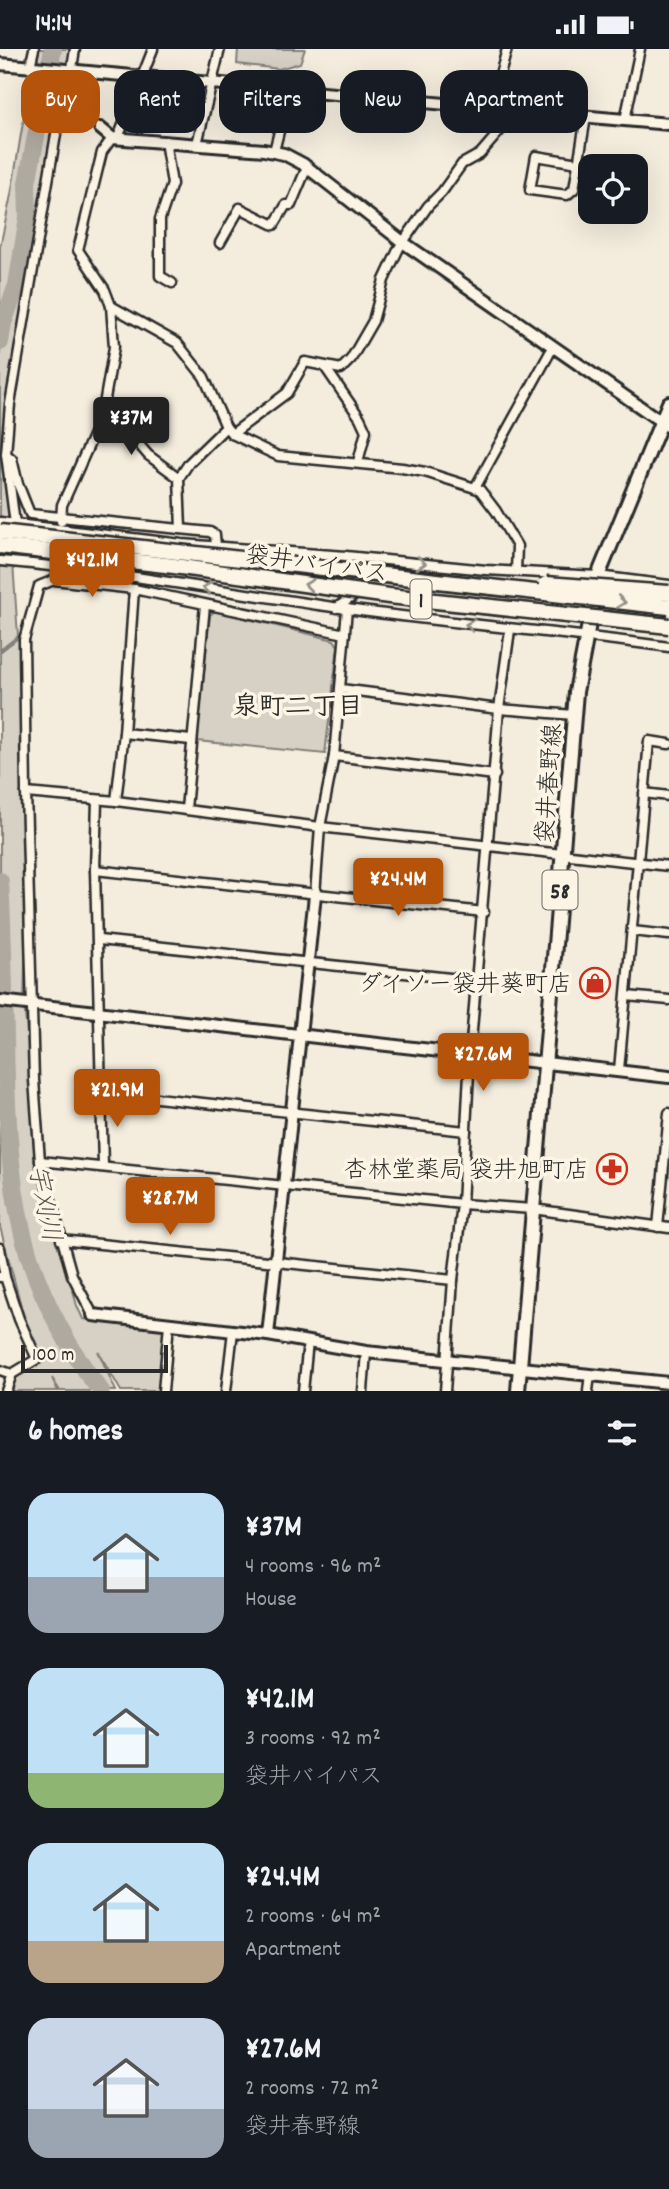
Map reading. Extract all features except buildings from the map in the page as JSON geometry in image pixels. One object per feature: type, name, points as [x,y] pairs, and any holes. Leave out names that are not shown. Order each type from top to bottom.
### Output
[{"type":"highway","name":"袋井バイパス","points":[[0,533],[669,607]]},
{"type":"highway","name":"袋井バイパス","points":[[0,546],[174,566],[389,596],[669,626]]},
{"type":"highway","points":[[454,582],[611,587],[669,593]]},
{"type":"highway","points":[[389,596],[669,634]]},
{"type":"main road","name":"袋井春野線","points":[[518,1391],[576,692],[598,576],[665,425],[669,403]]},
{"type":"street","points":[[32,67],[34,49]]},
{"type":"street","points":[[72,70],[75,49]]},
{"type":"street","points":[[144,70],[153,49]]},
{"type":"street","points":[[197,144],[214,83],[220,49]]},
{"type":"street","points":[[501,70],[507,49]]},
{"type":"street","points":[[625,120],[640,49]]},
{"type":"street","points":[[0,64],[62,70]]},
{"type":"street","points":[[205,82],[219,83]]},
{"type":"street","points":[[326,92],[440,102]]},
{"type":"street","points":[[588,117],[669,124]]},
{"type":"street","points":[[100,128],[115,138],[284,154],[307,167],[404,243],[665,425]]},
{"type":"street","points":[[15,524],[6,454],[10,404],[56,133]]},
{"type":"street","points":[[61,519],[62,505],[104,408],[114,347],[111,306],[105,290],[78,250],[102,152],[117,133]]},
{"type":"street","points":[[274,151],[279,133]]},
{"type":"street","points":[[181,529],[179,478],[189,463],[229,431],[286,393],[305,362],[341,369],[351,359],[373,321],[387,273],[428,206],[462,164],[480,154],[498,133]]},
{"type":"street","points":[[580,154],[583,133]]},
{"type":"street","points":[[165,141],[172,184],[160,219],[160,276],[172,283]]},
{"type":"street","points":[[536,156],[578,163],[574,189],[567,195],[530,190],[536,156]]},
{"type":"street","points":[[220,243],[240,208],[274,225],[286,205],[291,205],[307,167]]},
{"type":"street","points":[[111,306],[177,343],[204,377],[229,431],[278,456],[358,462],[425,472],[480,491],[496,511],[517,546],[516,571]]},
{"type":"street","points":[[475,488],[553,347]]},
{"type":"street","points":[[325,367],[366,431],[358,462]]},
{"type":"street","points":[[104,408],[148,455],[179,478]]},
{"type":"street","points":[[6,454],[12,459],[30,514],[210,532],[215,535],[216,547]]},
{"type":"street","points":[[0,522],[216,547],[598,576],[669,585]]},
{"type":"street","points":[[346,556],[358,566]]},
{"type":"street","points":[[0,561],[336,608],[510,630],[587,635],[669,647]]},
{"type":"street","points":[[345,634],[134,589],[54,580],[39,586],[24,639],[34,1080],[40,1161],[72,1275],[93,1315],[268,1335],[366,1352],[669,1383]]},
{"type":"street","points":[[116,801],[124,733],[134,589]]},
{"type":"street","points":[[336,608],[354,596]]},
{"type":"street","points":[[186,809],[205,605]]},
{"type":"street","points":[[268,1335],[309,961],[320,827],[334,756],[347,609]]},
{"type":"street","points":[[445,1391],[462,1204],[471,1055],[499,709],[510,630]]},
{"type":"street","points":[[341,689],[499,709],[574,715]]},
{"type":"street","points":[[124,733],[191,740]]},
{"type":"street","points":[[620,1070],[649,741],[669,744]]},
{"type":"street","points":[[334,756],[495,775]]},
{"type":"street","points":[[26,793],[116,801],[669,866]]},
{"type":"street","points":[[645,793],[669,796]]},
{"type":"street","points":[[97,800],[95,870],[99,940],[98,1011],[103,1166]]},
{"type":"street","points":[[95,870],[484,912]]},
{"type":"street","points":[[632,931],[669,935]]},
{"type":"street","points":[[99,940],[478,981]]},
{"type":"street","points":[[627,996],[669,1000]]},
{"type":"street","points":[[0,1001],[669,1077]]},
{"type":"street","points":[[101,1092],[466,1131]]},
{"type":"street","points":[[658,1227],[669,1113]]},
{"type":"street","points":[[40,1161],[533,1209],[669,1228]]},
{"type":"street","points":[[61,1240],[453,1280]]},
{"type":"street","points":[[0,1248],[3,1277],[37,1359],[12,1374],[6,1391]]},
{"type":"street","points":[[163,1391],[169,1324]]},
{"type":"street","points":[[226,1391],[233,1331]]},
{"type":"street","points":[[303,1391],[307,1342]]},
{"type":"street","points":[[363,1391],[366,1352]]},
{"type":"street","points":[[0,1370],[12,1374]]},
{"type":"street","points":[[589,1391],[590,1374]]},
{"type":"shaded area","points":[[35,49],[71,49],[66,70],[32,70]]},
{"type":"shaded area","points":[[238,49],[305,49],[300,63],[279,69],[237,64]]},
{"type":"shaded area","points":[[21,133],[52,133],[17,347],[3,462],[10,518],[18,636],[0,650],[0,247]]},
{"type":"shaded area","points":[[215,611],[334,640],[338,646],[325,754],[197,741],[210,615]]},
{"type":"shaded area","points":[[26,632],[28,861],[24,1004],[40,1161],[77,1306],[83,1319],[163,1328],[166,1331],[160,1391],[121,1391],[98,1351],[116,1391],[60,1391],[52,1378],[58,1391],[11,1391],[15,1377],[42,1363],[32,1347],[0,1227],[0,652]]},
{"type":"waterway","name":"宇刈川","points":[[0,342],[3,323],[17,285],[28,217],[27,183],[53,49]]},
{"type":"waterway","name":"宇刈川","points":[[0,881],[8,1122],[18,1212],[29,1256],[50,1309],[69,1344],[101,1391]]},
{"type":"place","name":"ダイソー袋井葵町店","points":[[595,983]]},
{"type":"place","name":"杏林堂薬局 袋井旭町店","points":[[612,1169]]},
{"type":"district","name":"泉町二丁目","points":[[298,705]]}]
